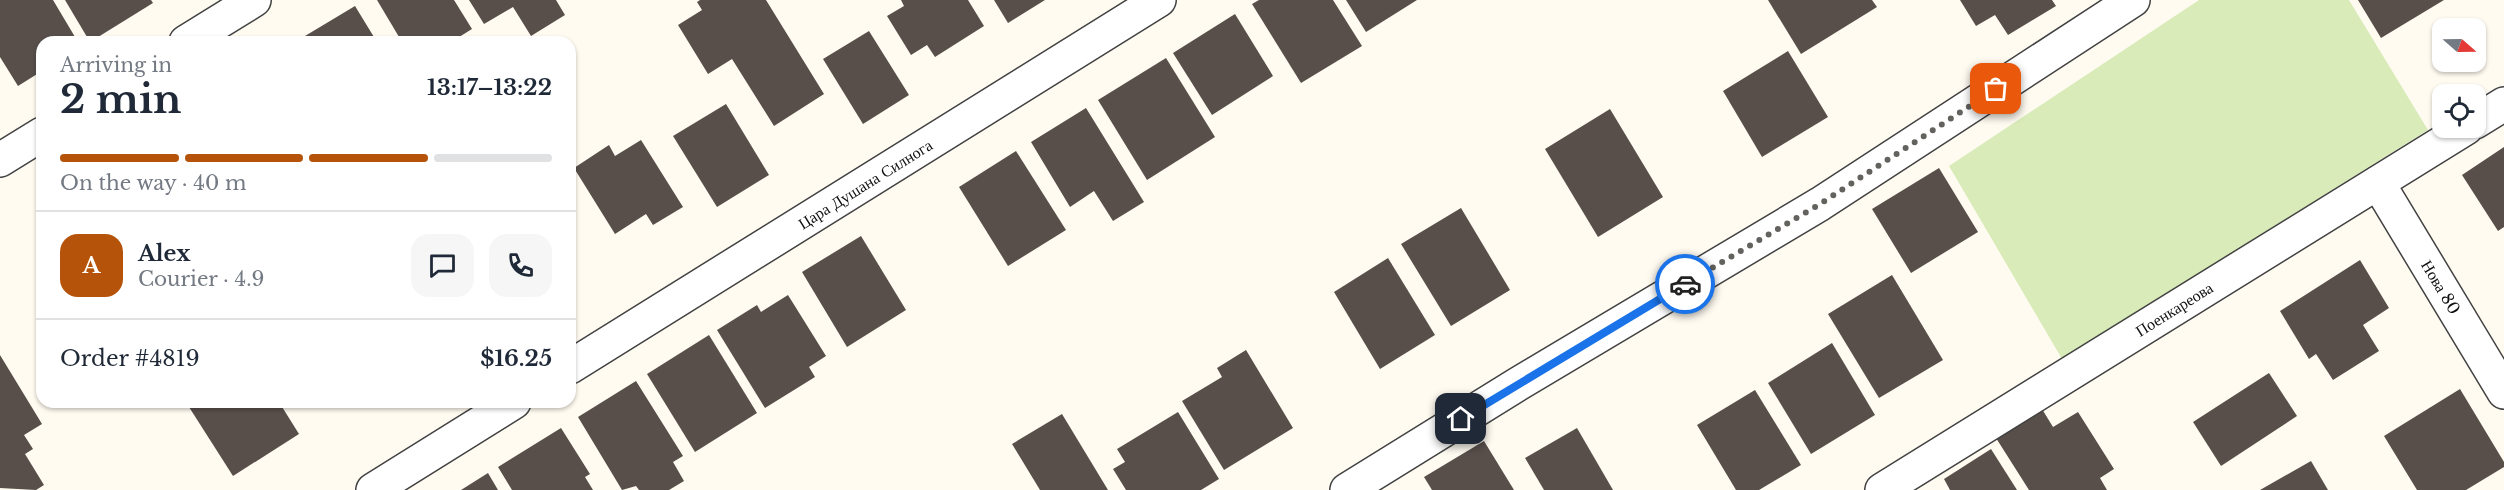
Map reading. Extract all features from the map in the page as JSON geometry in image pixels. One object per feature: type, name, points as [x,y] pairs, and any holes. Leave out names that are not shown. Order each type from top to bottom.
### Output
[{"type":"street","points":[[196,36],[254,0]]},
{"type":"street","name":"Цара Душана Силнога","points":[[576,363],[1159,0]]},
{"type":"street","points":[[1347,490],[1518,384],[1820,204],[2133,0]]},
{"type":"street","points":[[2486,115],[2504,104]]},
{"type":"street","points":[[0,160],[36,138]]},
{"type":"street","name":"Поенкареова","points":[[1882,490],[2450,138]]},
{"type":"street","name":"Нова 80","points":[[2378,183],[2504,392]]},
{"type":"street","points":[[373,490],[504,408]]},
{"type":"green space","points":[[2199,0],[2349,0],[2428,130],[2062,359],[1949,166]]},
{"type":"building","points":[[0,0],[53,0],[74,36],[36,36],[36,75],[18,86],[0,57]]},
{"type":"building","points":[[65,0],[151,0],[153,3],[100,36],[86,36]]},
{"type":"building","points":[[377,0],[454,0],[472,29],[461,36],[398,36]]},
{"type":"building","points":[[469,0],[556,0],[565,15],[531,36],[513,7],[484,24]]},
{"type":"building","points":[[700,0],[766,0],[824,94],[774,126],[732,59],[708,74],[678,25],[702,10],[697,2]]},
{"type":"building","points":[[901,0],[968,0],[984,26],[935,57],[927,45],[911,55],[887,16],[904,6]]},
{"type":"building","points":[[994,0],[1045,0],[1008,23]]},
{"type":"building","points":[[1259,0],[1333,0],[1362,46],[1301,83],[1252,4]]},
{"type":"building","points":[[1346,0],[1417,0],[1366,32]]},
{"type":"building","points":[[1768,0],[1872,0],[1877,7],[1801,54]]},
{"type":"building","points":[[1960,0],[2052,0],[2056,6],[2008,35],[1995,15],[1976,26]]},
{"type":"building","points":[[2358,0],[2444,0],[2381,38]]},
{"type":"building","points":[[355,6],[373,36],[305,36]]},
{"type":"building","points":[[1235,14],[1273,76],[1212,115],[1173,53]]},
{"type":"building","points":[[869,31],[909,95],[863,124],[823,59]]},
{"type":"building","points":[[1788,51],[1828,117],[1762,157],[1723,91]]},
{"type":"building","points":[[1166,58],[1215,137],[1147,180],[1098,100]]},
{"type":"building","points":[[726,104],[769,175],[717,207],[673,136]]},
{"type":"building","points":[[1086,108],[1144,202],[1113,221],[1094,191],[1070,207],[1031,142]]},
{"type":"building","points":[[1610,109],[1663,197],[1598,237],[1545,149]]},
{"type":"building","points":[[641,140],[683,207],[653,225],[646,214],[615,234],[576,171],[576,167],[609,145],[615,156]]},
{"type":"building","points":[[2504,147],[2504,227],[2498,231],[2462,175]]},
{"type":"building","points":[[1016,151],[1066,230],[1008,266],[959,187]]},
{"type":"building","points":[[1939,168],[1978,232],[1911,273],[1872,209]]},
{"type":"building","points":[[1461,208],[1510,290],[1451,326],[1401,244]]},
{"type":"building","points":[[861,236],[906,310],[847,347],[802,272]]},
{"type":"building","points":[[1388,258],[1435,335],[1380,369],[1334,292]]},
{"type":"building","points":[[2360,260],[2389,308],[2363,325],[2379,351],[2333,380],[2316,354],[2309,359],[2280,311]]},
{"type":"building","points":[[1892,275],[1943,360],[1879,398],[1828,314]]},
{"type":"building","points":[[788,295],[826,356],[809,367],[815,377],[765,408],[717,330],[757,305],[761,312]]},
{"type":"building","points":[[709,335],[757,413],[695,452],[647,374]]},
{"type":"building","points":[[1832,343],[1875,415],[1811,454],[1768,383]]},
{"type":"building","points":[[1246,350],[1293,428],[1224,470],[1182,401],[1222,377],[1217,368]]},
{"type":"building","points":[[0,355],[42,424],[24,435],[33,449],[25,454],[44,485],[36,490],[0,488]]},
{"type":"building","points":[[2269,373],[2297,416],[2221,466],[2193,422]]},
{"type":"building","points":[[636,381],[683,456],[673,462],[684,481],[669,490],[639,490],[636,486],[622,490],[578,417]]},
{"type":"building","points":[[2460,389],[2504,462],[2504,467],[2466,490],[2417,490],[2384,436]]},
{"type":"building","points":[[1755,390],[1801,465],[1759,490],[1736,490],[1697,425]]},
{"type":"building","points":[[190,408],[283,408],[299,434],[233,476]]},
{"type":"building","points":[[2042,409],[2053,427],[2078,412],[2114,469],[2100,478],[2107,490],[2029,490],[1996,438]]},
{"type":"building","points":[[1178,412],[1219,479],[1201,490],[1126,490],[1113,469],[1125,462],[1117,449]]},
{"type":"building","points":[[1062,414],[1108,490],[1040,490],[1012,444]]},
{"type":"building","points":[[561,428],[590,474],[585,477],[593,490],[512,490],[498,467]]},
{"type":"building","points":[[1577,428],[1613,490],[1544,490],[1525,458]]},
{"type":"building","points":[[1484,441],[1514,490],[1432,490],[1424,477]]},
{"type":"building","points":[[1991,449],[2017,490],[1950,490],[1944,479]]},
{"type":"building","points":[[2311,461],[2328,490],[2260,490]]},
{"type":"building","points":[[488,473],[498,490],[461,490]]},
{"type":"way so far","points":[[1685,284],[1820,204],[1996,89]]},
{"type":"route","points":[[1461,419],[1685,284]]}]
